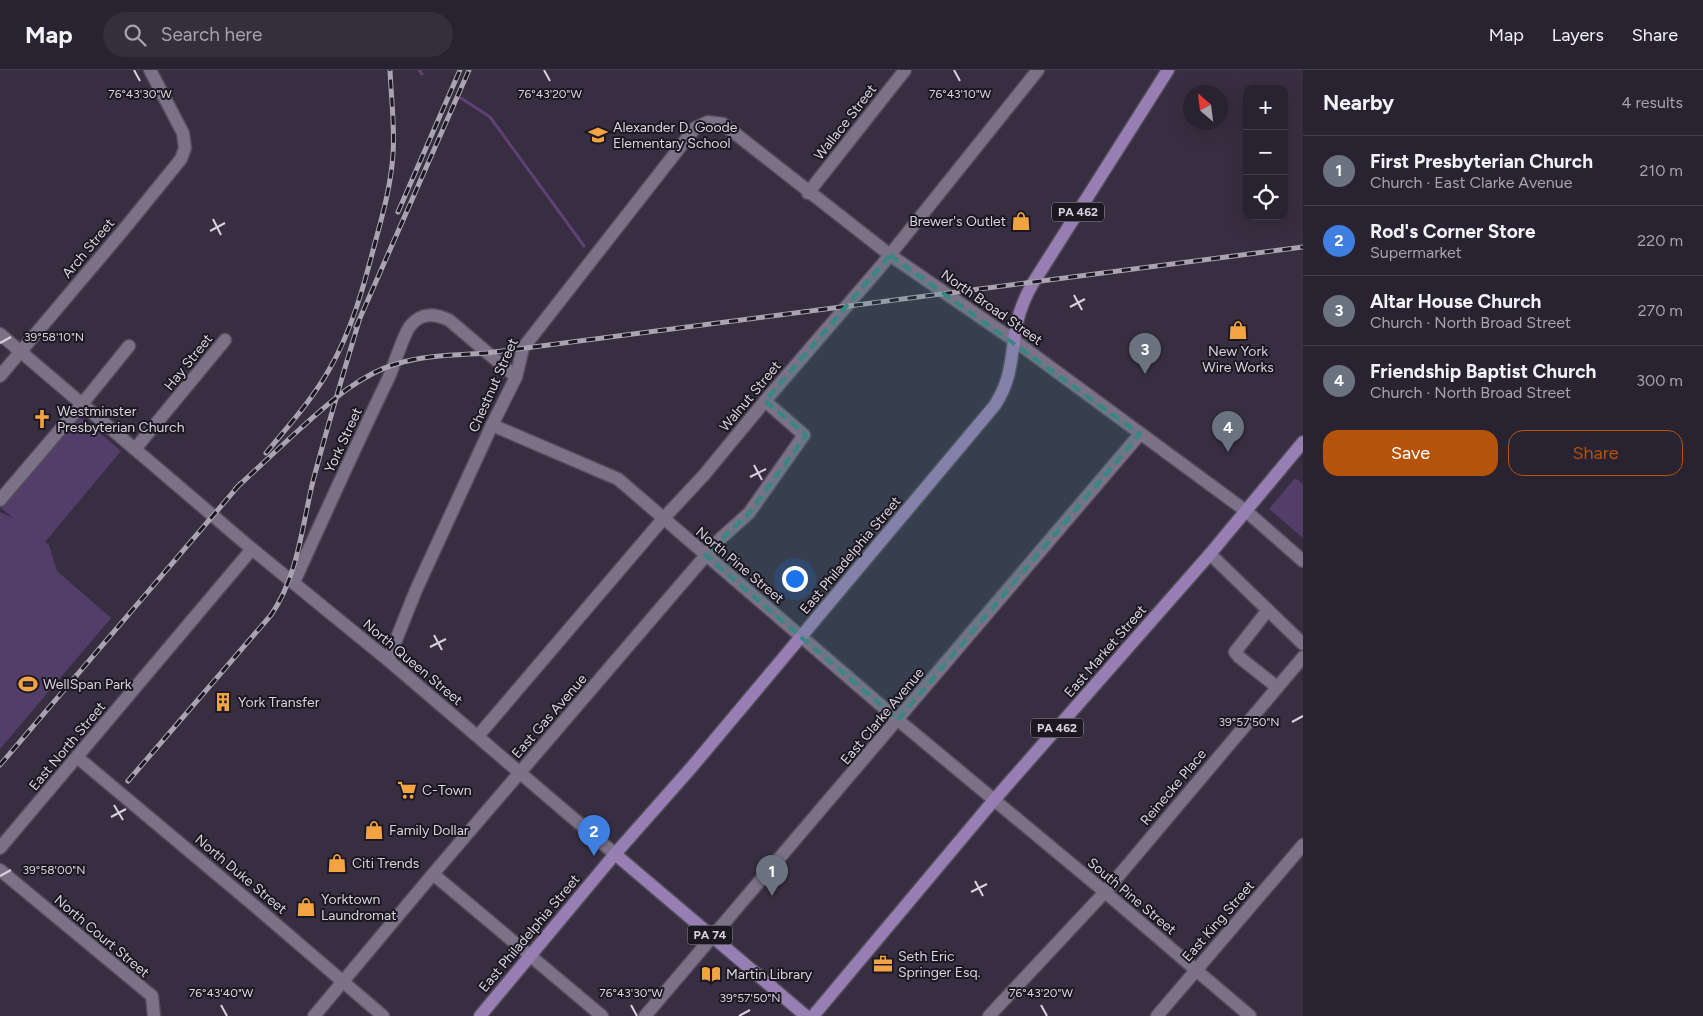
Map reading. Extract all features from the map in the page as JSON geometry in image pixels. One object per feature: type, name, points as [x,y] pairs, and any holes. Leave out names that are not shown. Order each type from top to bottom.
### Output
[{"type":"main road","name":"East Philadelphia Street","points":[[480,1016],[615,854],[691,768],[995,405],[1009,377],[1017,322],[1025,298],[1168,70]]},
{"type":"main road","name":"East Market Street","points":[[813,1016],[994,800],[1210,554],[1303,442]]},
{"type":"main road","name":"North Queen Street","points":[[615,854],[806,1016]]},
{"type":"street","name":"Arch Street","points":[[0,376],[181,159],[185,148],[183,133],[150,70]]},
{"type":"street","name":"Wallace Street","points":[[808,193],[904,70]]},
{"type":"street","name":"Walnut Street","points":[[478,736],[663,519],[704,475],[890,255],[1038,70]]},
{"type":"street","name":"Chestnut Street","points":[[388,660],[416,590],[516,377],[523,348],[695,128],[708,122],[723,124]]},
{"type":"street","name":"North Broad Street","points":[[723,124],[808,193],[890,255],[1015,341],[1246,511],[1303,561]]},
{"type":"street","name":"York Street","points":[[294,582],[395,364],[409,326],[424,316],[436,315],[449,320],[516,377]]},
{"type":"street","name":"North Queen Street","points":[[0,334],[252,549],[478,736],[615,854]]},
{"type":"street","name":"Hay Street","points":[[135,449],[225,340]]},
{"type":"street","points":[[0,500],[129,346]]},
{"type":"street","name":"East Gas Avenue","points":[[314,1016],[705,556],[719,540],[749,513],[804,435],[765,401]]},
{"type":"street","name":"North Pine Street","points":[[492,425],[618,479],[705,556],[994,800]]},
{"type":"street","name":"East Clarke Avenue","points":[[645,1016],[1140,434]]},
{"type":"street","name":"East North Street","points":[[0,848],[252,549]]},
{"type":"street","points":[[1210,554],[1303,644]]},
{"type":"street","points":[[1268,610],[1235,652],[1277,687]]},
{"type":"street","name":"Reinecke Place","points":[[989,1016],[1105,892],[1303,657]]},
{"type":"street","name":"North Duke Street","points":[[77,757],[383,1016]]},
{"type":"street","name":"South Pine Street","points":[[994,800],[1250,1016]]},
{"type":"street","name":"East King Street","points":[[1156,1016],[1303,845]]},
{"type":"street","name":"North Court Street","points":[[0,870],[152,996],[154,1013]]},
{"type":"street","points":[[433,874],[602,1016]]},
{"type":"highlighted area","points":[[890,255],[1140,434],[898,720],[705,555],[749,513],[806,435],[765,401]]},
{"type":"shaded area","name":"WellSpan Park","points":[[78,415],[121,451],[45,542],[49,545],[57,571],[111,618],[0,749],[0,512],[13,518],[1,508]]},
{"type":"shaded area","points":[[1295,478],[1303,484],[1303,538],[1269,509]]},
{"type":"waterway","points":[[419,70],[422,74]]},
{"type":"waterway","points":[[461,98],[490,117],[584,246]]},
{"type":"railway","points":[[266,453],[316,391],[338,353],[357,307],[381,221],[390,177],[394,133],[390,70]]},
{"type":"railway","points":[[398,212],[460,70]]},
{"type":"railway","points":[[356,327],[469,70]]},
{"type":"railway","points":[[236,488],[312,419],[357,382],[382,369],[407,361],[441,356],[487,353],[1303,247]]},
{"type":"railway","points":[[128,781],[271,615],[280,600],[298,550],[313,481],[359,321]]},
{"type":"railway","points":[[0,765],[240,484]]},
{"type":"place","name":"Alexander D. Goode Elementary School","points":[[598,135]]},
{"type":"place","name":"Brewer's Outlet","points":[[1021,221]]},
{"type":"place","name":"New York Wire Works","points":[[1238,330]]},
{"type":"place","name":"Altar House Church","points":[[1145,374]]},
{"type":"place","name":"Westminster Presbyterian Church","points":[[42,419]]},
{"type":"place","name":"Friendship Baptist Church","points":[[1228,452]]},
{"type":"place","name":"WellSpan Park","points":[[28,684]]},
{"type":"place","name":"York Transfer","points":[[223,702]]},
{"type":"place","name":"C-Town","points":[[407,790]]},
{"type":"place","name":"Family Dollar","points":[[374,830]]},
{"type":"place","name":"Rod's Corner Store","points":[[594,856]]},
{"type":"place","name":"Citi Trends","points":[[337,863]]},
{"type":"place","name":"First Presbyterian Church","points":[[772,896]]},
{"type":"place","name":"Yorktown Laundromat","points":[[306,907]]},
{"type":"place","name":"Seth Eric Springer Esq.","points":[[883,964]]},
{"type":"place","name":"Martin Library","points":[[711,974]]}]
